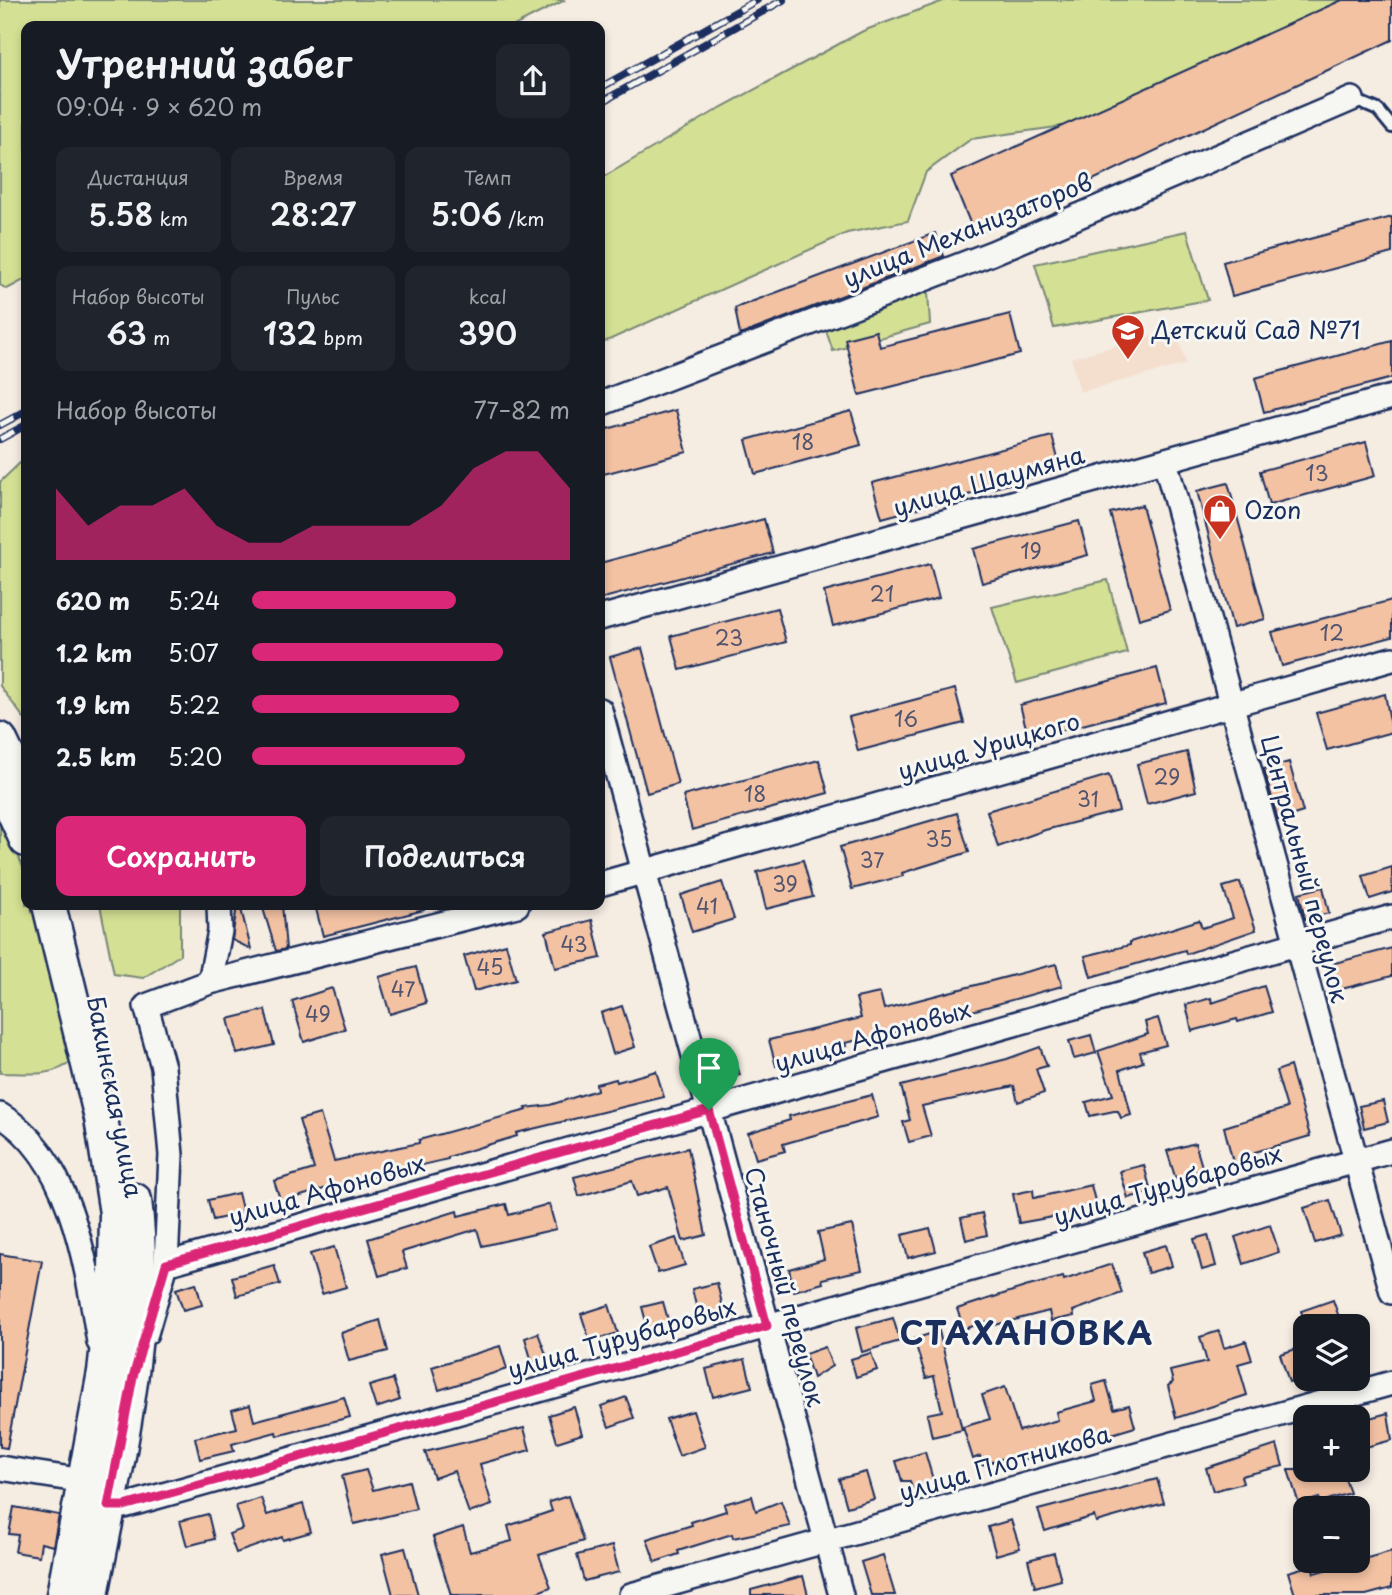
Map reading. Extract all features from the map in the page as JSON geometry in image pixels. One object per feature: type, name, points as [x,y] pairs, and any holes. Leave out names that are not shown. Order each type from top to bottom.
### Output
[{"type":"main road","points":[[0,740],[21,783]]},
{"type":"main road","points":[[0,782],[21,829]]},
{"type":"main road","name":"Бакинская улица","points":[[50,910],[101,1118],[116,1213],[118,1374]]},
{"type":"main road","name":"Бакинская улица","points":[[71,910],[130,1155],[137,1225],[137,1327],[118,1374]]},
{"type":"main road","points":[[63,1595],[84,1481],[118,1374]]},
{"type":"main road","points":[[92,1595],[108,1506],[118,1374]]},
{"type":"street","name":"улица Механизаторов","points":[[605,402],[992,253],[1352,99]]},
{"type":"street","name":"улица Шаумяна","points":[[605,617],[1392,397]]},
{"type":"street","name":"Центральный переулок","points":[[1165,461],[1392,1292]]},
{"type":"street","name":"улица Урицкого","points":[[605,883],[1392,659]]},
{"type":"street","name":"Станочный переулок","points":[[605,729],[841,1595]]},
{"type":"street","points":[[210,982],[220,931],[219,910]]},
{"type":"street","points":[[118,1374],[166,1264],[172,1155],[163,1067],[146,1006],[210,982],[497,910]]},
{"type":"street","name":"улица Афоновых","points":[[166,1264],[1392,917]]},
{"type":"street","points":[[0,1115],[26,1136],[42,1156],[71,1213],[118,1374]]},
{"type":"street","name":"улица Турубаровых","points":[[108,1506],[124,1506],[1392,1150]]},
{"type":"street","name":"улица Плотникова","points":[[631,1595],[1392,1383]]},
{"type":"street","points":[[0,1468],[84,1481]]},
{"type":"lane","points":[[1352,99],[1378,110],[1392,127]]},
{"type":"shaded area","name":"Детский Сад №71","points":[[1176,330],[1186,364],[1080,392],[1071,358]]},
{"type":"green space","points":[[0,0],[565,0],[524,21],[21,21],[21,282],[7,289],[0,285]]},
{"type":"green space","points":[[946,0],[1342,0],[1064,126],[971,139],[926,172],[908,221],[847,233],[605,342],[605,176],[722,107],[863,31]]},
{"type":"green space","points":[[1187,231],[1208,300],[1054,328],[1035,264]]},
{"type":"green space","points":[[928,292],[930,324],[833,351],[824,325]]},
{"type":"green space","points":[[21,462],[21,714],[0,686],[0,482]]},
{"type":"green space","points":[[1108,580],[1127,653],[1017,683],[992,607]]},
{"type":"green space","points":[[0,810],[21,862],[21,910],[38,910],[72,1061],[47,1072],[0,1073]]},
{"type":"green space","points":[[101,910],[180,910],[180,955],[143,978],[114,974]]},
{"type":"building","points":[[1342,0],[1392,0],[1392,40],[975,235],[951,176]]},
{"type":"building","points":[[1392,217],[1392,253],[1232,296],[1223,262]]},
{"type":"building","points":[[935,233],[944,256],[740,335],[735,308]]},
{"type":"building","points":[[1010,314],[1020,354],[859,395],[845,339],[876,331],[880,347]]},
{"type":"building","points":[[1392,341],[1392,378],[1264,412],[1255,378]]},
{"type":"building","points":[[676,410],[687,452],[605,474],[605,430]]},
{"type":"building","points":[[851,411],[861,445],[755,474],[746,440]]},
{"type":"building","points":[[1052,436],[1061,470],[882,518],[872,483]]},
{"type":"building","points":[[1366,442],[1375,476],[1269,505],[1260,471]]},
{"type":"building","points":[[1228,483],[1265,619],[1233,628],[1197,491]]},
{"type":"building","points":[[1142,505],[1170,610],[1139,619],[1110,513]]},
{"type":"building","points":[[764,519],[773,553],[605,598],[605,562]]},
{"type":"building","points":[[1079,521],[1088,555],[982,583],[973,549]]},
{"type":"building","points":[[930,564],[939,598],[833,626],[824,592]]},
{"type":"building","points":[[1392,600],[1392,637],[1282,666],[1272,632]]},
{"type":"building","points":[[777,608],[786,642],[680,670],[671,636]]},
{"type":"building","points":[[642,648],[678,784],[647,793],[610,657]]},
{"type":"building","points":[[1157,668],[1166,703],[1029,739],[1020,705]]},
{"type":"building","points":[[955,689],[964,723],[858,751],[849,717]]},
{"type":"building","points":[[1385,694],[1392,732],[1327,750],[1316,713]]},
{"type":"building","points":[[1187,752],[1196,791],[1147,804],[1137,764]]},
{"type":"building","points":[[819,760],[828,793],[692,830],[683,796]]},
{"type":"building","points":[[1289,762],[1303,812],[1278,820],[1264,769]]},
{"type":"building","points":[[1109,775],[1119,811],[1045,830],[998,847],[987,811]]},
{"type":"building","points":[[957,813],[969,852],[902,873],[903,876],[852,889],[840,847]]},
{"type":"building","points":[[803,860],[813,897],[766,909],[757,872]]},
{"type":"building","points":[[1392,867],[1392,892],[1370,899],[1363,876]]},
{"type":"building","points":[[722,882],[734,919],[692,932],[681,895]]},
{"type":"building","points":[[1240,882],[1256,930],[1186,954],[1185,950],[1091,977],[1085,956],[1130,945],[1130,942],[1199,920],[1202,928],[1233,918],[1223,887]]},
{"type":"building","points":[[1323,887],[1329,913],[1305,919],[1299,893]]},
{"type":"building","points":[[236,910],[241,910],[251,949],[232,940]]},
{"type":"building","points":[[264,910],[282,910],[286,949],[276,951]]},
{"type":"building","points":[[316,910],[424,910],[323,936]]},
{"type":"building","points":[[592,920],[601,958],[555,968],[546,932]]},
{"type":"building","points":[[506,944],[516,980],[474,991],[464,956]]},
{"type":"building","points":[[1392,948],[1392,976],[1338,990],[1331,964]]},
{"type":"building","points":[[1056,964],[1062,986],[900,1031],[845,1043],[846,1046],[776,1066],[769,1040],[861,1018],[856,998],[880,993],[884,1009]]},
{"type":"building","points":[[416,967],[426,1003],[390,1014],[379,977]]},
{"type":"building","points":[[1264,986],[1272,1012],[1192,1031],[1186,1005],[1211,998],[1212,1003]]},
{"type":"building","points":[[332,988],[345,1029],[304,1042],[292,1001]]},
{"type":"building","points":[[622,1006],[635,1047],[613,1054],[601,1013]]},
{"type":"building","points":[[265,1010],[274,1045],[237,1054],[228,1019]]},
{"type":"building","points":[[1158,1018],[1166,1045],[1140,1052],[1143,1062],[1120,1070],[1131,1115],[1121,1118],[1118,1111],[1114,1111],[1090,1116],[1086,1102],[1113,1095],[1098,1051],[1148,1034],[1145,1022]]},
{"type":"building","points":[[1091,1035],[1096,1053],[1074,1059],[1069,1041]]},
{"type":"building","points":[[1040,1047],[1047,1066],[1036,1069],[1044,1093],[1018,1102],[1014,1086],[922,1106],[931,1136],[909,1142],[903,1122],[910,1120],[901,1086],[1007,1059]]},
{"type":"building","points":[[733,1052],[740,1075],[719,1081],[712,1058]]},
{"type":"building","points":[[1290,1066],[1310,1136],[1255,1152],[1257,1159],[1234,1166],[1224,1127],[1287,1108],[1276,1071]]},
{"type":"building","points":[[656,1071],[664,1097],[516,1133],[517,1136],[448,1159],[337,1185],[281,1202],[274,1181],[314,1169],[299,1120],[320,1114],[334,1161],[419,1143],[419,1140],[527,1110],[526,1108],[550,1105],[597,1090],[596,1084],[616,1079],[617,1082]]},
{"type":"building","points":[[872,1095],[878,1117],[783,1144],[785,1151],[756,1159],[748,1133],[790,1120],[789,1116]]},
{"type":"building","points":[[1383,1101],[1388,1122],[1364,1128],[1359,1106]]},
{"type":"building","points":[[1195,1143],[1203,1170],[1192,1173],[1193,1178],[1177,1183],[1167,1151]]},
{"type":"building","points":[[688,1148],[706,1235],[683,1241],[668,1187],[637,1196],[632,1181],[579,1196],[574,1177]]},
{"type":"building","points":[[1144,1165],[1151,1192],[1128,1198],[1120,1171]]},
{"type":"building","points":[[1091,1185],[1097,1209],[1019,1223],[1013,1194],[1033,1190],[1034,1198]]},
{"type":"building","points":[[238,1193],[243,1213],[213,1220],[208,1200]]},
{"type":"building","points":[[1330,1200],[1341,1235],[1315,1243],[1304,1208]]},
{"type":"building","points":[[506,1204],[509,1215],[549,1204],[556,1229],[482,1246],[477,1229],[402,1252],[407,1268],[379,1276],[368,1239],[457,1211],[458,1216]]},
{"type":"building","points":[[982,1213],[987,1235],[966,1240],[961,1218]]},
{"type":"building","points":[[852,1225],[862,1270],[822,1279],[823,1283],[794,1291],[789,1269],[824,1259],[818,1232]]},
{"type":"building","points":[[1270,1225],[1279,1252],[1244,1264],[1235,1237]]},
{"type":"building","points":[[930,1228],[936,1251],[908,1258],[902,1235]]},
{"type":"building","points":[[1208,1235],[1216,1266],[1202,1270],[1194,1239]]},
{"type":"building","points":[[676,1238],[685,1265],[658,1273],[649,1247]]},
{"type":"building","points":[[1166,1245],[1172,1266],[1148,1273],[1142,1252]]},
{"type":"building","points":[[334,1247],[346,1287],[322,1294],[310,1254]]},
{"type":"building","points":[[0,1254],[42,1261],[7,1448],[0,1447]]},
{"type":"building","points":[[1112,1264],[1122,1293],[1073,1311],[1074,1316],[1051,1321],[1049,1311],[991,1326],[989,1321],[964,1329],[957,1309],[1025,1287],[1063,1277],[1064,1280]]},
{"type":"building","points":[[274,1265],[280,1284],[237,1296],[232,1277]]},
{"type":"building","points":[[196,1283],[202,1305],[183,1310],[176,1289]]},
{"type":"building","points":[[717,1283],[724,1312],[699,1318],[692,1289]]},
{"type":"building","points":[[1333,1300],[1338,1314],[1302,1314],[1301,1311]]},
{"type":"building","points":[[663,1302],[669,1323],[648,1329],[642,1307]]},
{"type":"building","points":[[609,1305],[618,1333],[590,1341],[581,1314]]},
{"type":"building","points":[[893,1318],[900,1341],[862,1352],[856,1328]]},
{"type":"building","points":[[380,1320],[388,1351],[349,1361],[341,1333]]},
{"type":"building","points":[[939,1331],[962,1430],[932,1437],[927,1414],[942,1411],[934,1376],[926,1378],[914,1339]]},
{"type":"building","points":[[1219,1331],[1224,1348],[1246,1341],[1252,1360],[1238,1364],[1247,1395],[1176,1418],[1168,1386],[1173,1382],[1170,1371],[1207,1362],[1200,1337]]},
{"type":"building","points":[[538,1333],[547,1357],[532,1362],[525,1338]]},
{"type":"building","points":[[500,1346],[507,1369],[439,1390],[432,1367]]},
{"type":"building","points":[[825,1347],[832,1366],[813,1378],[805,1354]]},
{"type":"building","points":[[1293,1350],[1293,1381],[1289,1382],[1280,1354]]},
{"type":"building","points":[[871,1353],[877,1370],[856,1377],[851,1359]]},
{"type":"building","points":[[745,1359],[752,1387],[713,1397],[706,1369]]},
{"type":"building","points":[[393,1379],[400,1400],[376,1408],[369,1386]]},
{"type":"building","points":[[1106,1381],[1114,1409],[1129,1405],[1135,1427],[1105,1436],[1104,1432],[1023,1460],[1021,1453],[982,1465],[980,1456],[973,1459],[963,1427],[990,1419],[982,1395],[1005,1387],[1019,1431],[1058,1420],[1056,1412],[1096,1401],[1092,1385]]},
{"type":"building","points":[[344,1397],[350,1417],[277,1436],[276,1432],[232,1444],[234,1451],[200,1459],[195,1438],[237,1428],[232,1410],[250,1405],[254,1421]]},
{"type":"building","points":[[626,1397],[634,1418],[609,1427],[601,1406]]},
{"type":"building","points":[[574,1407],[582,1434],[557,1442],[549,1415]]},
{"type":"building","points":[[693,1411],[705,1447],[679,1456],[666,1419]]},
{"type":"building","points":[[1388,1413],[1392,1440],[1370,1446],[1370,1418]]},
{"type":"building","points":[[524,1428],[530,1450],[480,1464],[492,1505],[469,1513],[454,1471],[434,1478],[425,1452]]},
{"type":"building","points":[[1277,1445],[1283,1466],[1241,1476],[1243,1483],[1213,1491],[1206,1468]]},
{"type":"building","points":[[925,1452],[934,1483],[912,1489],[910,1481],[902,1481],[896,1461]]},
{"type":"building","points":[[366,1470],[373,1490],[409,1481],[416,1509],[354,1524],[342,1476]]},
{"type":"building","points":[[1288,1470],[1293,1470],[1293,1482],[1346,1482],[1350,1493],[1340,1496],[1296,1496]]},
{"type":"building","points":[[866,1472],[874,1499],[847,1507],[839,1479]]},
{"type":"building","points":[[1157,1479],[1164,1503],[1096,1522],[1094,1516],[1045,1531],[1038,1510]]},
{"type":"building","points":[[568,1496],[583,1541],[539,1555],[551,1587],[530,1595],[451,1595],[433,1537],[463,1527],[470,1552],[512,1541],[508,1526],[552,1511],[549,1502]]},
{"type":"building","points":[[752,1496],[756,1511],[781,1501],[790,1526],[733,1538],[732,1534],[678,1551],[679,1554],[655,1562],[647,1539],[692,1525],[691,1522],[726,1511],[724,1504]]},
{"type":"building","points":[[261,1498],[267,1515],[303,1504],[311,1532],[283,1540],[282,1537],[236,1553],[229,1534],[243,1529],[236,1506]]},
{"type":"building","points":[[14,1507],[59,1515],[53,1546],[41,1543],[39,1556],[15,1552],[18,1535],[9,1534]]},
{"type":"building","points":[[208,1514],[214,1539],[187,1546],[180,1521]]},
{"type":"building","points":[[1011,1520],[1020,1548],[996,1555],[988,1527]]},
{"type":"building","points":[[612,1546],[619,1572],[584,1581],[577,1555]]},
{"type":"building","points":[[405,1548],[418,1595],[393,1595],[382,1554]]},
{"type":"building","points":[[1392,1551],[1392,1588],[1366,1595],[1295,1595],[1288,1572],[1370,1573],[1370,1557]]},
{"type":"building","points":[[1054,1553],[1061,1580],[1035,1587],[1028,1560]]},
{"type":"building","points":[[883,1555],[895,1595],[871,1595],[861,1562]]},
{"type":"building","points":[[803,1576],[808,1595],[751,1595],[751,1590]]},
{"type":"railway","points":[[605,85],[757,0]]},
{"type":"railway","points":[[605,100],[783,0]]},
{"type":"railway","points":[[0,425],[21,414]]},
{"type":"railway","points":[[0,439],[21,428]]},
{"type":"place","name":"Детский Сад №71","points":[[1128,361]]},
{"type":"place","name":"Ozon","points":[[1220,541]]},
{"type":"district","name":"СТАХАНОВКА","points":[[1027,1334]]},
{"type":"route","points":[[709,1110],[767,1326],[124,1506],[108,1506],[133,1377],[166,1264],[709,1110]]}]
